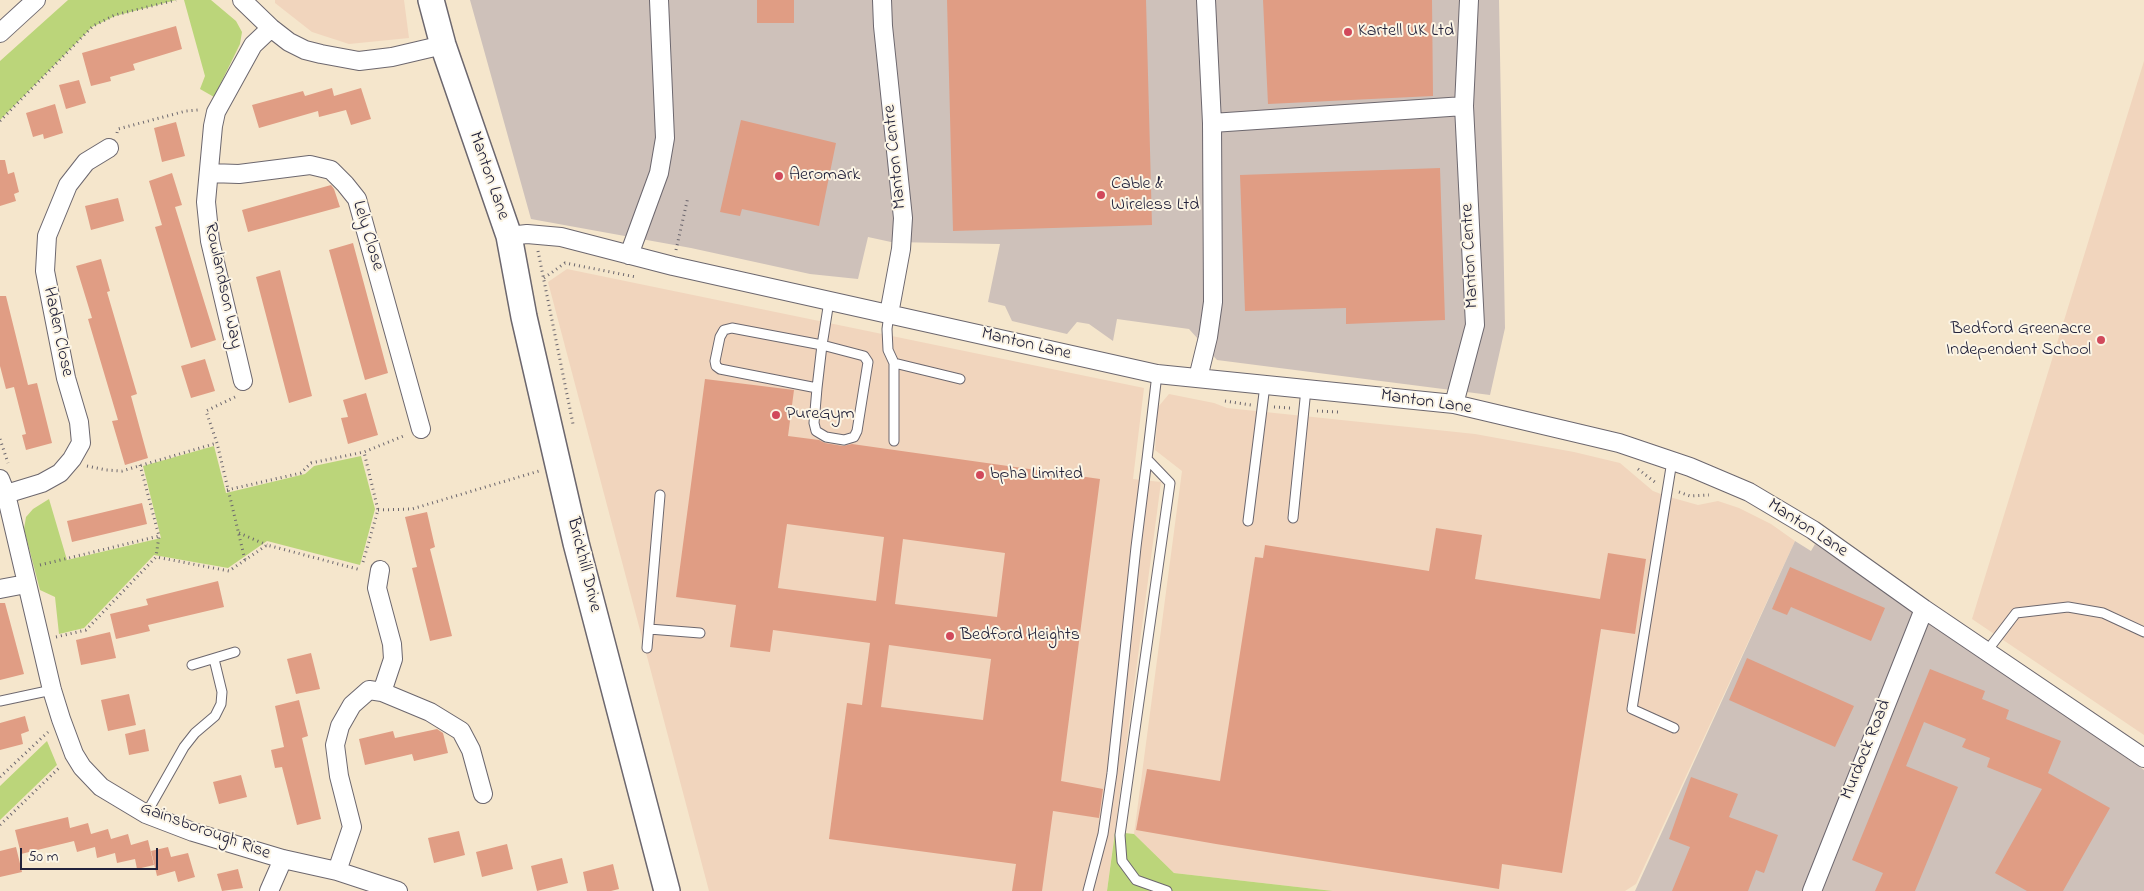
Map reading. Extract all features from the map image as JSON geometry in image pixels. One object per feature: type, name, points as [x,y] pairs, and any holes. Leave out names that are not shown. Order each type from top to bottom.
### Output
[{"type":"street","points":[[0,33],[36,0]]},
{"type":"street","points":[[242,0],[271,28],[289,42],[305,50],[359,61],[392,57],[443,45]]},
{"type":"street","name":"Manton Lane","points":[[431,0],[443,45],[509,236],[535,234],[561,237],[673,266],[1157,374],[1454,404],[1619,443],[1672,461],[1757,496],[1813,530],[1924,609],[2144,758]]},
{"type":"street","points":[[629,255],[659,173],[665,138],[659,0]]},
{"type":"street","name":"Manton Centre","points":[[882,0],[903,218],[901,249],[890,314]]},
{"type":"street","points":[[1198,378],[1208,336],[1212,302],[1212,123],[1206,0]]},
{"type":"street","name":"Manton Centre","points":[[1454,404],[1475,325],[1464,106],[1469,0]]},
{"type":"street","name":"Rowlandson Way","points":[[244,381],[210,241],[206,202],[216,112],[252,45],[271,28]]},
{"type":"street","points":[[1212,123],[1464,106]]},
{"type":"street","name":"Haden Close","points":[[3,486],[42,483],[60,473],[72,459],[80,443],[79,422],[66,378],[45,271],[47,236],[68,185],[86,162],[109,148]]},
{"type":"street","name":"Lely Close","points":[[209,173],[239,174],[310,165],[331,170],[345,184],[357,199],[420,429]]},
{"type":"street","name":"Brickhill Drive","points":[[509,236],[524,317],[576,543],[667,891]]},
{"type":"street","name":"Gainsborough Rise","points":[[3,486],[52,690],[61,719],[74,754],[82,767],[101,787],[146,814],[193,832],[283,860],[337,871],[398,891]]},
{"type":"street","points":[[380,570],[377,588],[392,644],[393,658],[382,692]]},
{"type":"street","points":[[0,589],[24,577]]},
{"type":"street","name":"Murdock Road","points":[[1812,891],[1924,609]]},
{"type":"street","points":[[337,871],[352,826],[339,776],[335,745],[340,726],[352,705],[369,690],[382,692],[430,712],[461,731],[471,750],[483,794]]},
{"type":"street","points":[[269,891],[283,860]]},
{"type":"lane","points":[[817,388],[720,369],[716,366],[715,361],[720,337],[724,330],[732,328],[822,345],[864,356],[868,362],[857,431],[854,437],[844,440],[826,437],[816,431],[814,424],[822,345],[829,300]]},
{"type":"lane","points":[[890,314],[887,329],[888,350],[894,363],[894,441]]},
{"type":"lane","points":[[894,363],[960,379]]},
{"type":"lane","points":[[1088,891],[1103,834],[1112,773],[1136,546],[1157,374]]},
{"type":"lane","points":[[1248,521],[1266,385]]},
{"type":"lane","points":[[1293,518],[1306,389]]},
{"type":"lane","points":[[1147,459],[1170,483],[1120,835],[1122,861],[1136,880],[1167,891]]},
{"type":"lane","points":[[1672,461],[1632,709],[1674,728]]},
{"type":"lane","points":[[647,648],[660,495]]},
{"type":"lane","points":[[1987,652],[2016,613],[2068,606],[2103,613],[2144,632]]},
{"type":"lane","points":[[649,629],[700,633]]},
{"type":"lane","points":[[192,665],[235,652]]},
{"type":"lane","points":[[146,814],[184,747],[195,733],[215,716],[221,704],[222,692],[214,659]]},
{"type":"lane","points":[[0,701],[52,690]]},
{"type":"path","points":[[0,121],[92,26],[116,15],[176,0]]},
{"type":"path","points":[[109,148],[118,130],[186,111],[216,112]]},
{"type":"path","points":[[673,266],[688,197]]},
{"type":"path","points":[[535,234],[574,432]]},
{"type":"path","points":[[244,381],[247,391],[206,410],[217,443],[245,560]]},
{"type":"path","points":[[227,490],[301,473],[312,463],[364,452],[420,429]]},
{"type":"path","points":[[72,459],[91,468],[122,471],[217,443]]},
{"type":"path","points":[[360,570],[378,510],[364,452]]},
{"type":"path","points":[[41,640],[86,630],[156,557],[159,536],[140,465]]},
{"type":"path","points":[[378,510],[412,509],[559,466]]},
{"type":"path","points":[[239,533],[267,545],[360,570],[380,570]]},
{"type":"path","points":[[24,577],[159,536]]},
{"type":"path","points":[[156,557],[229,571],[267,545]]},
{"type":"path","points":[[0,777],[61,719]]},
{"type":"path","points":[[0,825],[74,754]]},
{"type":"shaded area","points":[[275,0],[404,0],[409,38],[349,44],[312,32],[275,3]]},
{"type":"shaded area","points":[[470,0],[1499,0],[1505,328],[1490,395],[1217,360],[1189,329],[1117,319],[1113,341],[1089,324],[1077,322],[1067,334],[1012,321],[1005,306],[988,302],[1000,244],[891,242],[868,237],[858,279],[810,274],[691,248],[531,219]]},
{"type":"shaded area","name":"Bedford Greenacre Independent School","points":[[2144,61],[2144,735],[1972,619]]},
{"type":"shaded area","points":[[567,269],[1144,388],[1133,479],[1161,482],[1107,891],[709,891],[548,282]]},
{"type":"shaded area","points":[[1169,394],[1214,403],[1227,408],[1475,434],[1574,452],[1620,463],[1653,491],[1666,496],[1698,505],[1718,501],[1739,508],[1771,524],[1795,541],[1636,884],[1625,891],[1333,891],[1174,873],[1134,834],[1182,471],[1155,450],[1158,407]]},
{"type":"shaded area","points":[[1795,541],[1811,551],[1815,544],[2144,770],[2144,891],[1635,891]]},
{"type":"green space","points":[[68,0],[176,0],[115,16],[92,27],[0,120],[0,61]]},
{"type":"green space","points":[[184,0],[211,0],[236,21],[242,32],[240,44],[214,97],[200,89],[205,76]]},
{"type":"green space","points":[[214,446],[226,493],[305,474],[314,466],[361,456],[375,509],[360,565],[267,541],[228,568],[154,555],[84,628],[59,634],[55,597],[40,590],[24,529],[26,517],[33,509],[49,499],[67,560],[161,538],[143,466]]},
{"type":"green space","points":[[47,741],[57,765],[0,820],[0,786]]},
{"type":"green space","points":[[1115,832],[1134,834],[1174,873],[1333,891],[1107,891]]},
{"type":"building","points":[[757,0],[794,0],[794,23],[757,23]]},
{"type":"building","points":[[947,0],[1146,0],[1152,225],[953,231]]},
{"type":"building","points":[[1263,0],[1432,0],[1433,96],[1268,104]]},
{"type":"building","points":[[176,26],[182,49],[133,64],[135,70],[110,77],[111,81],[91,86],[82,53]]},
{"type":"building","points":[[79,80],[86,103],[66,109],[59,85]]},
{"type":"building","points":[[332,88],[334,96],[361,88],[371,119],[351,125],[346,110],[319,117],[318,111],[259,128],[252,105],[303,91],[305,96]]},
{"type":"building","points":[[55,104],[63,133],[44,139],[43,134],[33,137],[26,113]]},
{"type":"building","name":"Aeromark","points":[[741,120],[836,143],[819,226],[742,209],[740,216],[720,212]]},
{"type":"building","points":[[176,122],[185,156],[162,162],[154,128]]},
{"type":"building","points":[[0,160],[5,160],[8,174],[14,172],[19,192],[14,194],[16,201],[0,206]]},
{"type":"building","points":[[1440,168],[1445,320],[1346,324],[1346,308],[1245,311],[1240,175]]},
{"type":"building","points":[[172,173],[182,205],[175,207],[216,340],[191,348],[155,227],[162,225],[149,181]]},
{"type":"building","points":[[331,185],[340,207],[248,232],[242,210]]},
{"type":"building","points":[[118,198],[124,221],[91,230],[85,206]]},
{"type":"building","points":[[353,243],[388,373],[365,380],[329,250]]},
{"type":"building","points":[[101,259],[110,291],[107,292],[137,394],[131,396],[148,458],[125,465],[112,421],[118,420],[88,319],[92,318],[76,266]]},
{"type":"building","points":[[280,270],[312,396],[289,403],[256,277]]},
{"type":"building","points":[[0,296],[6,296],[28,385],[37,383],[52,443],[26,450],[22,435],[26,434],[14,387],[6,389],[0,366]]},
{"type":"building","points":[[205,359],[215,391],[191,398],[181,366]]},
{"type":"building","name":"Bedford Heights","points":[[705,379],[794,390],[788,436],[819,440],[843,446],[852,444],[1100,479],[1061,781],[1103,789],[1099,818],[1053,811],[1042,891],[1012,891],[1016,864],[829,839],[847,703],[862,705],[870,643],[773,630],[770,652],[730,647],[736,605],[676,597]],"holes":[[[787,524],[884,537],[876,601],[778,588]],[[903,539],[1005,553],[997,617],[895,604]],[[889,645],[991,659],[983,720],[881,707]]]},
{"type":"building","points":[[366,393],[378,435],[348,444],[341,418],[348,417],[343,400]]},
{"type":"building","points":[[142,503],[147,524],[72,542],[67,521]]},
{"type":"building","points":[[427,512],[435,547],[430,549],[452,636],[430,641],[412,568],[417,567],[405,517]]},
{"type":"building","points":[[1436,528],[1482,535],[1475,579],[1600,599],[1608,553],[1646,559],[1635,634],[1601,629],[1562,873],[1502,864],[1499,889],[1136,830],[1147,769],[1220,781],[1255,557],[1263,558],[1265,545],[1429,571]]},
{"type":"building","points":[[1790,567],[1885,608],[1871,641],[1791,607],[1787,615],[1772,609]]},
{"type":"building","points":[[218,581],[224,607],[148,625],[150,631],[116,639],[110,614],[148,605],[146,599]]},
{"type":"building","points":[[0,603],[5,603],[24,674],[0,680]]},
{"type":"building","points":[[110,632],[116,658],[81,665],[76,640]]},
{"type":"building","points":[[311,653],[320,689],[296,694],[287,659]]},
{"type":"building","points":[[1747,658],[1854,706],[1835,747],[1729,700]]},
{"type":"building","points":[[1930,669],[1985,691],[1982,699],[2009,710],[2006,719],[2061,741],[2048,773],[2110,808],[2063,891],[2027,891],[1995,873],[2042,789],[1987,767],[1990,758],[1962,747],[1966,739],[1924,722],[1906,766],[1958,787],[1915,891],[1875,891],[1883,873],[1852,860]]},
{"type":"building","points":[[129,694],[136,725],[108,731],[101,700]]},
{"type":"building","points":[[299,700],[308,736],[302,738],[321,819],[297,825],[282,767],[275,768],[271,750],[284,747],[275,706]]},
{"type":"building","points":[[25,716],[29,731],[21,734],[23,744],[0,750],[0,723]]},
{"type":"building","points":[[145,729],[149,751],[129,755],[125,734]]},
{"type":"building","points":[[437,729],[443,733],[448,753],[414,761],[412,754],[365,765],[359,739],[393,731],[395,738]]},
{"type":"building","points":[[241,775],[247,797],[219,804],[213,782]]},
{"type":"building","points":[[1691,777],[1738,794],[1729,817],[1778,835],[1764,873],[1756,870],[1748,891],[1672,891],[1690,847],[1669,839]]},
{"type":"building","points":[[68,817],[70,828],[88,823],[91,834],[108,829],[111,839],[128,834],[131,845],[148,840],[154,865],[137,869],[135,859],[117,863],[115,853],[97,858],[95,847],[77,852],[74,841],[21,854],[15,830]]},
{"type":"building","points":[[459,831],[465,855],[434,863],[428,838]]},
{"type":"building","points":[[507,844],[513,869],[482,877],[476,852]]},
{"type":"building","points":[[16,847],[22,872],[0,877],[0,851]]},
{"type":"building","points":[[168,847],[171,857],[188,853],[195,877],[178,882],[175,871],[157,876],[151,851]]},
{"type":"building","points":[[562,858],[568,883],[537,891],[531,866]]},
{"type":"building","points":[[613,864],[619,889],[587,891],[583,872]]},
{"type":"building","points":[[238,869],[243,888],[222,891],[217,874]]},
{"type":"place","name":"Kartell UK Ltd","points":[[1348,32]]},
{"type":"place","name":"Aeromark","points":[[779,176]]},
{"type":"place","name":"Cable & Wireless Ltd","points":[[1101,195]]},
{"type":"place","name":"Bedford Greenacre Independent School","points":[[2101,340]]},
{"type":"place","name":"PureGym","points":[[776,415]]},
{"type":"place","name":"bpha Limited","points":[[980,475]]},
{"type":"place","name":"Bedford Heights","points":[[950,636]]}]
